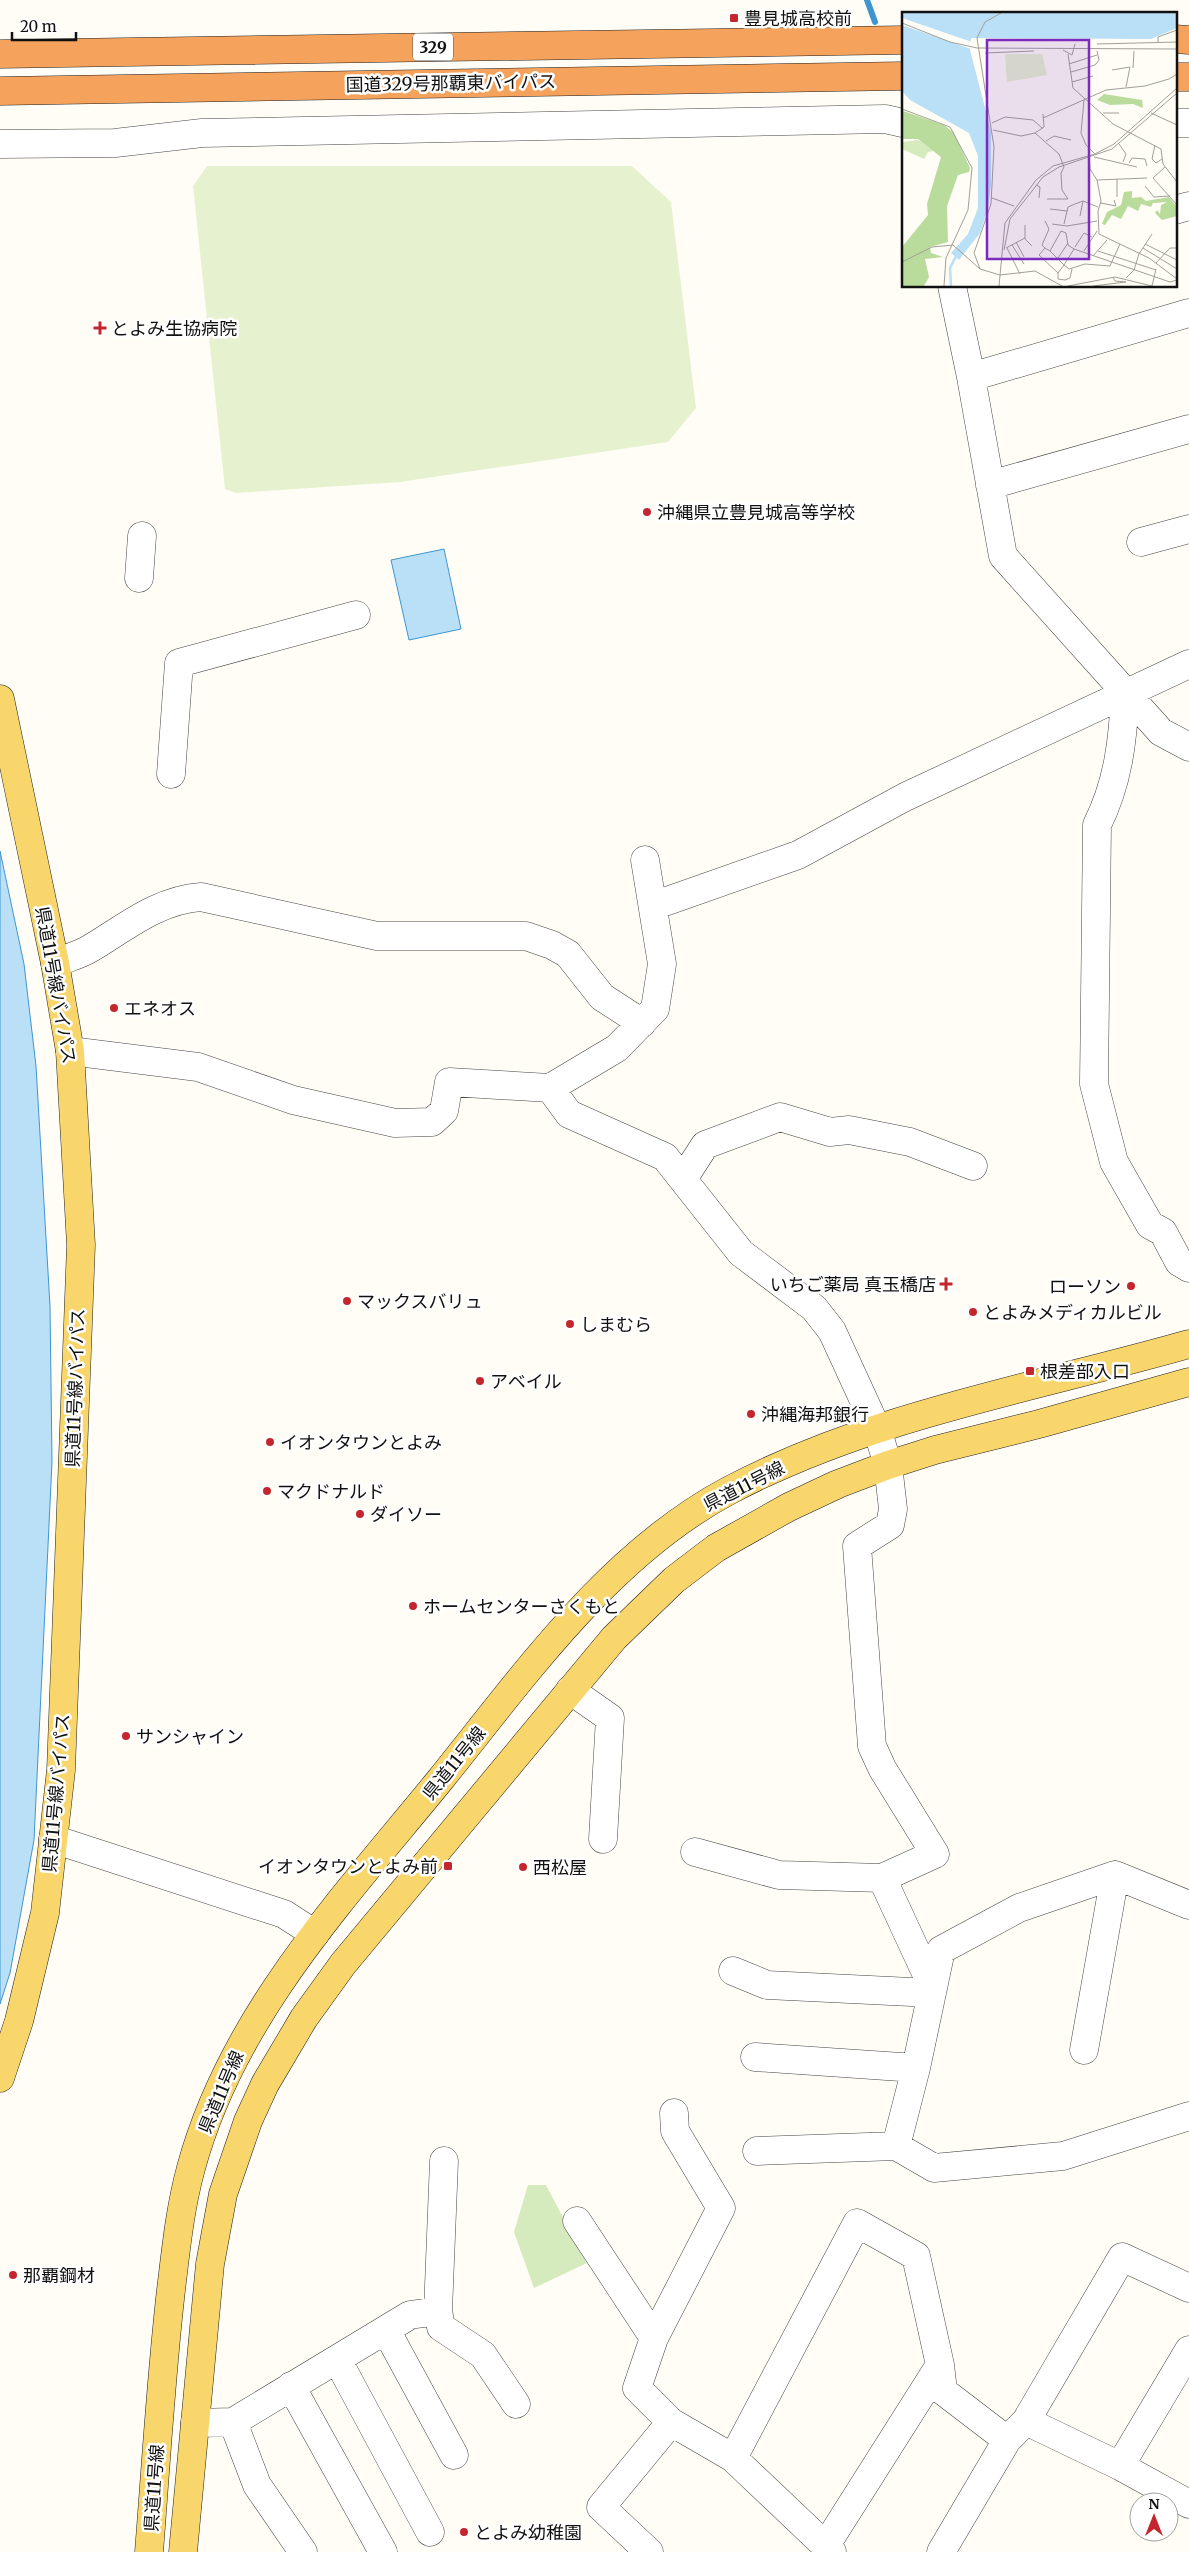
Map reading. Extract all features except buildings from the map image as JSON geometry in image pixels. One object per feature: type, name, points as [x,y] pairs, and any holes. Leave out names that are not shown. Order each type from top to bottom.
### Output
[{"type":"highway","points":[[1176,39],[1189,40]]},
{"type":"highway","name":"国道329号那覇東バイパス","points":[[0,54],[902,40]]},
{"type":"highway","name":"国道329号那覇東バイパス","points":[[0,90],[902,76]]},
{"type":"highway","points":[[1176,77],[1189,77]]},
{"type":"main road","name":"県道11号線バイパス","points":[[0,699],[55,963],[70,1050],[81,1245],[61,1770],[44,1912],[19,2021],[0,2078]]},
{"type":"main road","name":"県道11号線","points":[[149,2552],[166,2337],[180,2219],[190,2169],[215,2098],[241,2044],[285,1973],[529,1671],[598,1593],[639,1553],[679,1522],[732,1489],[813,1452],[877,1429],[1188,1348]]},
{"type":"main road","name":"県道11号線","points":[[183,2552],[215,2229],[235,2156],[265,2084],[304,2018],[343,1964],[570,1690],[653,1599],[696,1562],[740,1533],[788,1507],[838,1484],[935,1450],[1039,1424],[1189,1382]]},
{"type":"street","points":[[0,144],[115,143],[212,133],[885,119],[902,123]]},
{"type":"street","points":[[1176,123],[1189,123]]},
{"type":"street","points":[[1176,210],[1189,206]]},
{"type":"street","points":[[952,288],[971,377],[1003,556],[1160,732],[1189,747]]},
{"type":"street","points":[[971,377],[1189,313]]},
{"type":"street","points":[[990,485],[1189,429]]},
{"type":"street","points":[[1141,542],[1189,529]]},
{"type":"street","points":[[139,578],[142,536]]},
{"type":"street","points":[[171,774],[179,663],[356,615]]},
{"type":"street","points":[[653,906],[798,854],[905,796],[1189,664]]},
{"type":"street","points":[[1125,694],[1123,737],[1110,799],[1097,825],[1094,1084],[1114,1162],[1150,1225],[1163,1232],[1179,1262],[1189,1268]]},
{"type":"street","points":[[70,1050],[198,1067],[293,1100],[395,1124],[432,1122],[444,1111],[449,1082],[550,1088],[617,1048],[655,1008],[662,964],[645,860]]},
{"type":"street","points":[[55,963],[88,950],[147,912],[182,898],[201,897],[377,936],[526,936],[552,944],[568,954],[602,997],[642,1023]]},
{"type":"street","points":[[550,1088],[569,1114],[665,1157],[741,1253],[814,1308],[832,1330],[877,1429],[888,1465],[894,1510],[890,1525],[857,1546],[872,1746],[882,1768],[935,1854],[882,1878],[779,1875],[696,1852]]},
{"type":"street","points":[[683,1179],[705,1145],[780,1117],[830,1132],[849,1130],[910,1142],[973,1166]]},
{"type":"street","points":[[570,1690],[610,1718],[603,1839]]},
{"type":"street","points":[[53,1839],[284,1914],[315,1934]]},
{"type":"street","points":[[1084,2050],[1115,1875]]},
{"type":"street","points":[[896,2146],[916,2068],[941,1950],[1019,1908],[1115,1875],[1189,1905]]},
{"type":"street","points":[[882,1878],[933,1990]]},
{"type":"street","points":[[733,1971],[767,1985],[933,1990]]},
{"type":"street","points":[[755,2057],[916,2068]]},
{"type":"street","points":[[674,2113],[675,2131],[721,2208],[654,2338],[637,2388],[671,2422],[733,2458],[829,2548],[940,2365]]},
{"type":"street","points":[[757,2151],[896,2146],[934,2168],[1063,2156],[1189,2116]]},
{"type":"street","points":[[444,2160],[438,2311],[441,2327],[483,2355],[516,2404]]},
{"type":"street","points":[[577,2221],[654,2338]]},
{"type":"street","points":[[733,2458],[857,2223],[916,2256],[940,2365],[943,2391],[1007,2440]]},
{"type":"street","points":[[941,2552],[1007,2440],[1026,2421],[1122,2257],[1189,2288]]},
{"type":"street","points":[[195,2423],[233,2422],[410,2315],[438,2311]]},
{"type":"street","points":[[386,2330],[454,2456]]},
{"type":"street","points":[[1120,2466],[1189,2350]]},
{"type":"street","points":[[337,2359],[430,2532]]},
{"type":"street","points":[[291,2386],[384,2552]]},
{"type":"street","points":[[1026,2421],[1120,2466],[1189,2504]]},
{"type":"street","points":[[233,2422],[257,2485],[304,2552]]},
{"type":"street","points":[[649,2552],[601,2507],[671,2422]]},
{"type":"green space","points":[[207,166],[632,166],[671,202],[696,408],[668,442],[400,482],[236,493],[225,489],[193,186]]},
{"type":"green space","points":[[528,2185],[546,2185],[587,2263],[534,2288],[514,2232]]},
{"type":"water","points":[[444,549],[461,629],[409,640],[391,560]]},
{"type":"water","points":[[0,851],[24,964],[36,1066],[50,1306],[52,1462],[34,1840],[10,1973],[0,2004]]},
{"type":"waterway","points":[[867,0],[875,22]]},
{"type":"place","name":"豊見城高校前","points":[[734,18]]},
{"type":"place","name":"とよみ生協病院","points":[[100,328]]},
{"type":"place","name":"沖縄県立豊見城高等学校","points":[[647,512]]},
{"type":"place","name":"エネオス","points":[[114,1008]]},
{"type":"place","name":"いちご薬局 真玉橋店","points":[[946,1284]]},
{"type":"place","name":"ローソン","points":[[1131,1286]]},
{"type":"place","name":"マックスバリュ","points":[[347,1301]]},
{"type":"place","name":"とよみメディカルビル","points":[[973,1312]]},
{"type":"place","name":"しまむら","points":[[570,1324]]},
{"type":"place","name":"根差部入口","points":[[1030,1371]]},
{"type":"place","name":"アベイル","points":[[480,1381]]},
{"type":"place","name":"沖縄海邦銀行","points":[[751,1414]]},
{"type":"place","name":"イオンタウンとよみ","points":[[270,1442]]},
{"type":"place","name":"マクドナルド","points":[[267,1491]]},
{"type":"place","name":"ダイソー","points":[[360,1514]]},
{"type":"place","name":"ホームセンターさくもと","points":[[413,1606]]},
{"type":"place","name":"サンシャイン","points":[[126,1736]]},
{"type":"place","name":"イオンタウンとよみ前","points":[[448,1866]]},
{"type":"place","name":"西松屋","points":[[523,1867]]},
{"type":"place","name":"那覇鋼材","points":[[13,2275]]},
{"type":"place","name":"とよみ幼稚園","points":[[464,2532]]}]
